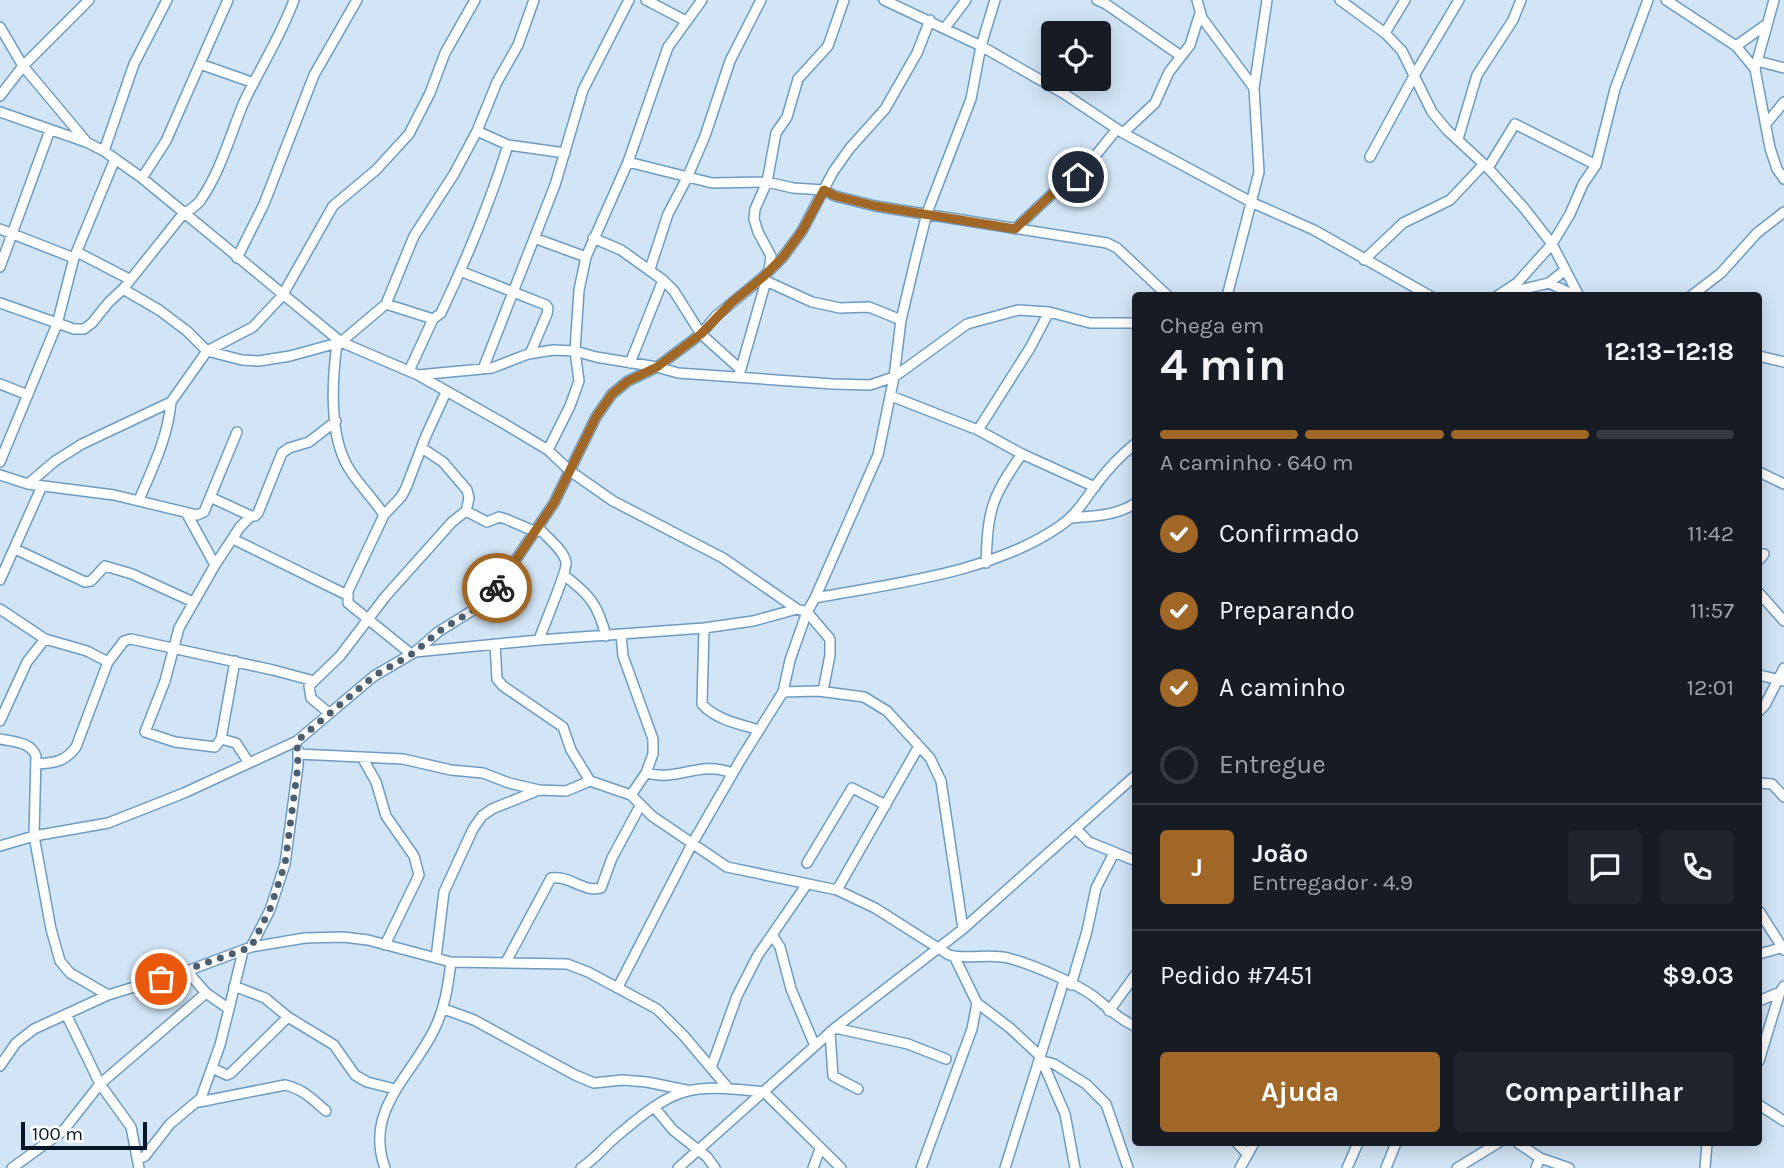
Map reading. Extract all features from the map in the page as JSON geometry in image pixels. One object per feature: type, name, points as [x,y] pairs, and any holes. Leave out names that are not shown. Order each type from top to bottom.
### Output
[{"type":"street","points":[[0,96],[23,66],[89,0]]},
{"type":"street","points":[[104,152],[134,64],[167,0]]},
{"type":"street","points":[[142,178],[166,141],[228,0]]},
{"type":"street","points":[[0,303],[74,329],[83,329],[92,323],[183,214],[195,208],[216,172],[254,83],[285,26],[294,0]]},
{"type":"street","points":[[237,258],[264,204],[314,75],[357,0]]},
{"type":"street","points":[[28,484],[55,461],[82,444],[171,402],[207,351],[253,327],[282,296],[333,206],[376,170],[409,134],[430,93],[445,53],[475,0]]},
{"type":"street","points":[[123,289],[166,315],[207,351],[242,360],[259,361],[339,343],[386,304],[414,236],[454,174],[477,131],[523,32],[534,0]]},
{"type":"street","points":[[483,369],[555,185],[583,90],[629,0]]},
{"type":"street","points":[[646,0],[686,21]]},
{"type":"street","points":[[548,450],[579,381],[575,351],[579,290],[586,257],[628,162],[668,47],[702,0]]},
{"type":"street","points":[[650,269],[664,223],[705,136],[730,61],[761,0]]},
{"type":"street","points":[[740,373],[771,256],[758,232],[754,219],[755,209],[766,181],[776,134],[787,117],[798,79],[828,46],[844,0]]},
{"type":"street","points":[[884,0],[981,46],[1063,93],[1120,131],[1253,203],[1314,230],[1423,292]]},
{"type":"street","points":[[945,28],[966,0]]},
{"type":"street","points":[[618,987],[692,844],[783,692],[790,660],[807,612],[878,455],[891,396],[901,320],[928,213],[971,99],[981,46],[995,0]]},
{"type":"street","points":[[1197,0],[1200,13],[1210,30],[1254,88]]},
{"type":"street","points":[[1228,292],[1259,172],[1254,88],[1267,0]]},
{"type":"street","points":[[1340,0],[1353,4],[1402,51],[1432,112],[1486,166],[1552,244],[1575,292]]},
{"type":"street","points":[[1385,33],[1405,0]]},
{"type":"street","points":[[1370,157],[1459,0]]},
{"type":"street","points":[[1458,139],[1477,75],[1513,20],[1521,0]]},
{"type":"street","points":[[1504,292],[1533,268],[1552,244],[1570,214],[1583,184],[1596,165],[1615,89],[1648,0]]},
{"type":"street","points":[[1666,0],[1712,28],[1756,65],[1784,68]]},
{"type":"street","points":[[1774,0],[1756,65],[1770,148],[1777,169],[1784,179]]},
{"type":"street","points":[[1104,1],[1181,56]]},
{"type":"street","points":[[1015,229],[1052,194],[1078,177],[1120,131],[1150,109],[1169,72],[1190,46],[1200,13]]},
{"type":"street","points":[[0,846],[34,836],[108,823],[184,793],[297,741],[374,676],[413,653],[438,632],[478,607],[494,592],[537,530],[596,417],[612,394],[628,381],[657,367],[701,334],[723,310],[766,276],[802,231],[850,148],[885,108],[917,52],[930,20]]},
{"type":"street","points":[[1736,46],[1767,24]]},
{"type":"street","points":[[0,27],[23,66],[86,142]]},
{"type":"street","points":[[200,64],[254,83]]},
{"type":"street","points":[[1766,124],[1784,102]]},
{"type":"street","points":[[0,112],[86,142],[104,152],[142,178],[339,343],[413,373],[548,450],[570,471],[613,500],[723,558],[797,609],[807,612],[830,639],[830,655],[823,691]]},
{"type":"street","points":[[1364,260],[1403,223],[1450,201],[1486,166],[1515,124],[1596,165]]},
{"type":"street","points":[[0,267],[50,130]]},
{"type":"street","points":[[477,131],[508,145],[565,153]]},
{"type":"street","points":[[413,373],[433,319],[441,313],[460,271],[495,186],[508,145]]},
{"type":"street","points":[[1,458],[57,324],[76,255],[115,159]]},
{"type":"street","points":[[628,162],[725,184],[766,181],[793,188],[824,190],[835,196],[875,206],[1107,243],[1116,248],[1164,292]]},
{"type":"street","points":[[1696,292],[1721,273],[1757,233],[1784,212]]},
{"type":"street","points":[[0,229],[76,255],[129,279]]},
{"type":"street","points":[[593,237],[621,250],[663,280],[674,291],[701,334],[740,373]]},
{"type":"street","points":[[534,238],[586,257]]},
{"type":"street","points":[[1512,292],[1549,283],[1565,270]]},
{"type":"street","points":[[460,271],[546,305],[548,308],[530,354]]},
{"type":"street","points":[[766,276],[812,302],[840,308],[869,307],[901,320]]},
{"type":"street","points":[[630,363],[663,280]]},
{"type":"street","points":[[1549,283],[1568,292]]},
{"type":"street","points":[[386,304],[433,319]]},
{"type":"street","points":[[413,373],[492,369],[530,354],[575,351],[596,358],[657,367],[678,373],[740,373],[833,384],[870,385],[894,377],[967,324],[1018,310],[1049,312],[1090,323],[1132,323]]},
{"type":"street","points":[[978,430],[1030,348],[1049,312]]},
{"type":"street","points":[[339,343],[332,384],[342,454],[348,467],[384,515]]},
{"type":"street","points":[[1762,357],[1784,362]]},
{"type":"street","points":[[0,384],[28,395]]},
{"type":"street","points":[[446,392],[406,488],[384,515],[347,595],[348,603],[413,653],[539,640],[704,628],[753,621],[797,609]]},
{"type":"street","points":[[891,396],[978,430],[1023,454],[1095,486]]},
{"type":"street","points":[[139,499],[163,442],[170,419],[171,402]]},
{"type":"street","points":[[235,661],[222,739],[215,747],[175,742],[145,732],[165,681],[172,648],[192,602],[240,527],[258,513],[282,453],[309,442],[336,421]]},
{"type":"street","points":[[0,475],[28,484],[75,488],[139,499],[197,515],[204,512],[237,432]]},
{"type":"street","points":[[815,598],[986,563],[1025,546],[1070,518],[1086,501],[1095,486],[1132,447]]},
{"type":"street","points":[[329,713],[311,698],[309,686],[340,656],[367,618],[452,522],[466,512],[469,498],[467,490],[443,462],[422,448]]},
{"type":"street","points":[[986,563],[987,533],[993,502],[1001,484],[1023,454]]},
{"type":"street","points":[[1762,473],[1784,484]]},
{"type":"street","points":[[0,580],[42,486]]},
{"type":"street","points":[[210,497],[251,516]]},
{"type":"street","points":[[1086,501],[1095,516]]},
{"type":"street","points":[[1070,518],[1095,516],[1132,505]]},
{"type":"street","points":[[466,512],[487,522],[499,517],[537,530],[561,553],[567,564],[565,576],[549,609],[539,640]]},
{"type":"street","points":[[187,514],[215,565]]},
{"type":"street","points":[[233,539],[347,595]]},
{"type":"street","points":[[15,549],[85,582],[91,581],[104,566],[132,575],[192,602]]},
{"type":"street","points":[[565,576],[583,589],[595,603],[606,636]]},
{"type":"street","points":[[1762,595],[1781,610],[1784,621]]},
{"type":"street","points":[[0,609],[45,639],[87,651],[108,662]]},
{"type":"street","points":[[704,628],[702,704],[708,711],[728,721],[760,730]]},
{"type":"street","points":[[621,635],[623,656],[653,739],[653,754],[646,773],[631,795]]},
{"type":"street","points":[[0,721],[27,662],[45,639]]},
{"type":"street","points":[[36,764],[59,762],[76,747],[108,662],[124,641],[131,639],[314,681]]},
{"type":"street","points":[[495,644],[497,679],[503,686],[563,727],[571,750],[590,781],[631,795],[640,806],[727,867],[837,890],[875,908],[936,948],[962,958],[1006,957],[1068,983],[1095,998],[1109,1011],[1132,1025]]},
{"type":"street","points":[[1762,708],[1781,681],[1784,668]]},
{"type":"street","points":[[1762,675],[1781,681]]},
{"type":"street","points":[[783,692],[823,691],[864,697],[887,711],[930,758],[941,781],[963,929]]},
{"type":"street","points":[[0,739],[33,749],[36,764],[34,836],[51,929],[60,961],[70,972],[108,995]]},
{"type":"street","points":[[222,739],[236,743],[249,763]]},
{"type":"street","points":[[199,1102],[212,1068],[247,949],[270,909],[285,864],[299,754],[297,741]]},
{"type":"street","points":[[837,890],[919,746]]},
{"type":"street","points":[[299,754],[403,759],[451,770],[483,773],[539,790],[566,791],[590,781]]},
{"type":"street","points":[[362,757],[376,782],[386,816],[414,856],[419,875],[385,945]]},
{"type":"street","points":[[646,773],[671,776],[708,767],[733,773]]},
{"type":"street","points":[[678,1168],[833,1030],[963,929],[1132,779]]},
{"type":"street","points":[[1762,783],[1772,783],[1784,796]]},
{"type":"street","points":[[807,863],[852,788],[886,805]]},
{"type":"street","points":[[436,958],[444,892],[472,829],[482,816],[492,809],[539,790]]},
{"type":"street","points":[[506,962],[551,878],[560,876],[594,890],[601,888],[612,858],[640,806]]},
{"type":"street","points":[[1076,830],[1089,842],[1132,860]]},
{"type":"street","points":[[1005,1168],[1087,931],[1096,888],[1114,853]]},
{"type":"street","points":[[711,1068],[737,996],[758,955],[807,884]]},
{"type":"street","points":[[1762,915],[1784,948],[1762,953]]},
{"type":"street","points":[[772,935],[780,947],[791,989],[815,1046]]},
{"type":"street","points":[[0,1066],[16,1043],[34,1029],[108,995],[247,949],[305,938],[343,937],[450,962],[567,964],[618,987],[642,1003],[657,1009],[678,1029],[728,1088]]},
{"type":"street","points":[[954,956],[977,1003],[1010,1028],[1042,1059],[1086,1084],[1106,1104],[1128,1168]]},
{"type":"street","points":[[385,1168],[380,1153],[382,1122],[388,1100],[433,1033],[444,1009],[450,962]]},
{"type":"street","points":[[187,971],[206,993],[229,1009]]},
{"type":"street","points":[[1109,1011],[1132,979]]},
{"type":"street","points":[[234,986],[265,998],[288,1017],[334,1045],[355,1075],[367,1082],[395,1089]]},
{"type":"street","points":[[1762,999],[1782,989]]},
{"type":"street","points":[[1762,1052],[1782,989]]},
{"type":"street","points":[[12,1168],[64,1131],[100,1084],[206,993]]},
{"type":"street","points":[[921,1168],[972,1029],[977,1003]]},
{"type":"street","points":[[444,1009],[474,1020],[594,1083],[622,1080],[686,1090]]},
{"type":"street","points":[[66,1014],[100,1084],[131,1127],[138,1163]]},
{"type":"street","points":[[212,1068],[227,1075],[231,1073],[288,1017]]},
{"type":"street","points":[[833,1030],[908,1044],[946,1059]]},
{"type":"street","points":[[833,1030],[833,1076],[858,1089]]},
{"type":"street","points":[[1042,1059],[1065,1114],[1075,1168]]},
{"type":"street","points":[[138,1163],[170,1124],[199,1102],[285,1085],[308,1094],[326,1111]]},
{"type":"street","points":[[581,1168],[663,1100],[698,1087],[764,1092],[841,1168]]},
{"type":"street","points":[[654,1107],[673,1130],[707,1157],[715,1168]]},
{"type":"street","points":[[1762,1107],[1784,1121]]},
{"type":"street","points":[[1240,1146],[1247,1154]]},
{"type":"street","points":[[1240,1168],[1252,1146]]},
{"type":"street","points":[[1347,1168],[1357,1146]]},
{"type":"street","points":[[1385,1168],[1395,1146]]},
{"type":"street","points":[[1457,1168],[1469,1164],[1494,1146]]},
{"type":"street","points":[[1522,1146],[1540,1158],[1569,1168]]},
{"type":"street","points":[[1705,1168],[1707,1146]]},
{"type":"street","points":[[813,1168],[820,1149]]},
{"type":"street","points":[[1536,1168],[1540,1158]]},
{"type":"street","points":[[138,1163],[149,1168]]},
{"type":"way so far","points":[[161,979],[251,947],[270,909],[285,864],[298,766],[297,741],[374,676],[415,652],[438,632],[463,618],[497,588]]},
{"type":"route","points":[[497,588],[554,503],[596,417],[612,394],[628,381],[657,367],[701,334],[716,316],[763,277],[783,257],[802,231],[824,190],[835,196],[875,206],[1015,229],[1052,194],[1078,177]]}]
